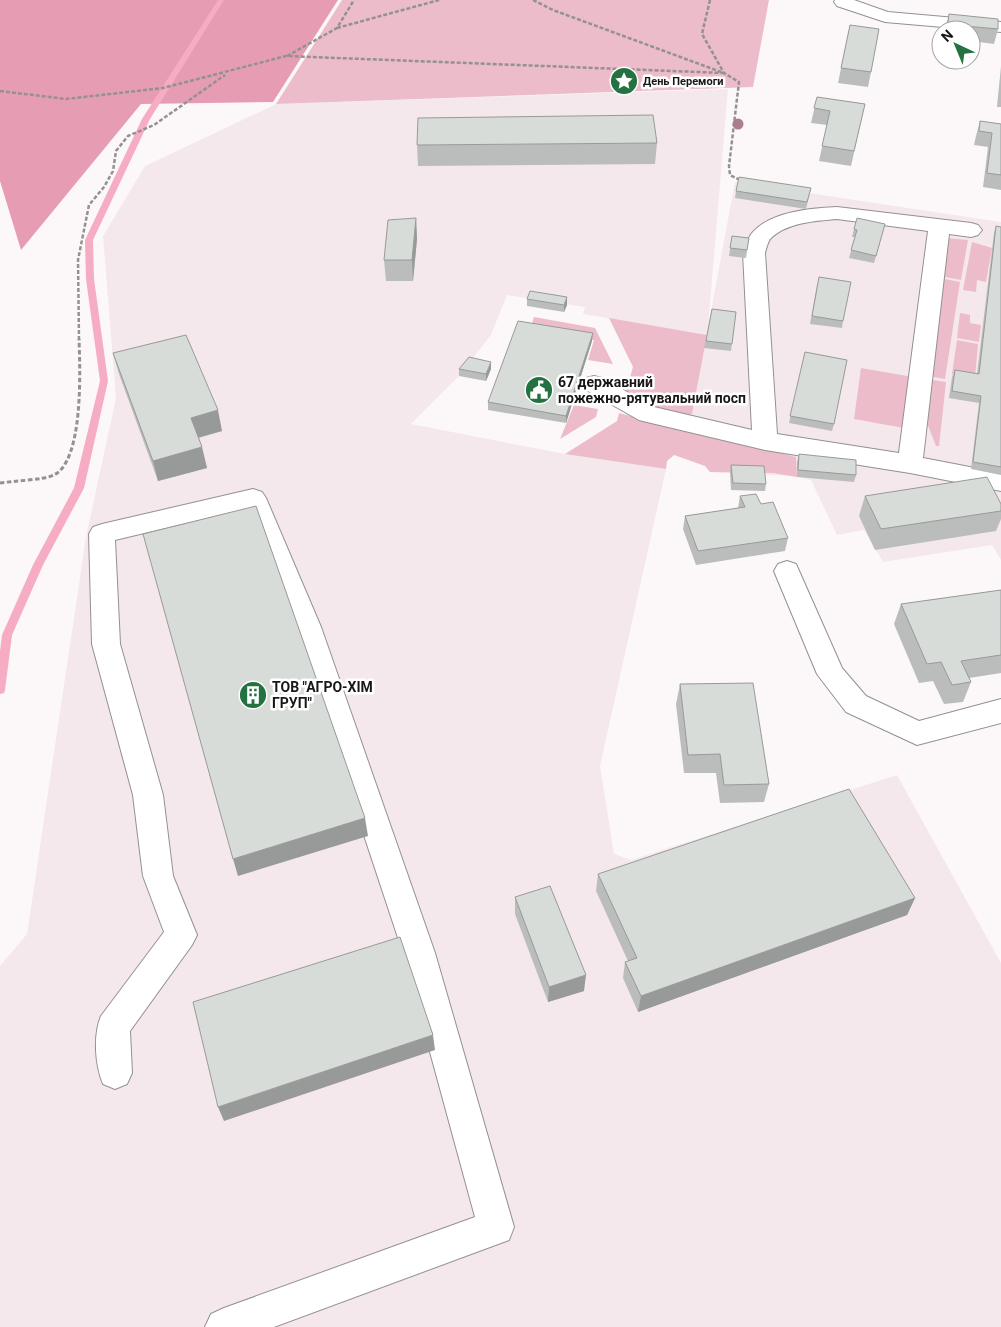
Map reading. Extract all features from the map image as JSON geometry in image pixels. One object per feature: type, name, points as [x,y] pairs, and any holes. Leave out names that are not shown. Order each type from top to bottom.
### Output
[{"type":"street","points":[[843,2],[884,17],[1001,27]]},
{"type":"street","points":[[765,442],[754,253],[760,235],[782,223],[807,215],[837,213],[971,230]]},
{"type":"street","points":[[910,464],[938,226]]},
{"type":"street","points":[[594,384],[647,414],[765,442],[863,446],[910,464],[1001,482]]},
{"type":"street","points":[[115,1073],[113,1027],[181,935],[158,876],[148,795],[106,644],[102,534],[253,498],[308,627],[419,953],[496,1227],[224,1327]]},
{"type":"street","points":[[787,570],[830,674],[856,704],[917,733],[1001,711]]},
{"type":"path","points":[[337,28],[354,0]]},
{"type":"path","points":[[0,91],[66,99],[169,87],[228,73],[286,56],[337,28],[439,0]]},
{"type":"path","points":[[534,0],[553,10],[724,73],[739,82],[729,166],[730,175],[749,182]]},
{"type":"path","points":[[710,0],[702,34],[724,73]]},
{"type":"path","points":[[286,56],[724,73]]},
{"type":"path","points":[[0,483],[54,475],[67,461],[76,430],[80,395],[78,260],[89,204],[104,187],[113,171],[116,151],[128,136],[154,125],[228,73]]},
{"type":"shaded area","points":[[0,0],[338,0],[273,102],[141,104],[21,250],[0,181]]},
{"type":"shaded area","points":[[342,0],[769,0],[753,87],[276,104]]},
{"type":"shaded area","points":[[728,89],[708,327],[735,182],[1001,222],[1001,560],[992,545],[883,562],[864,530],[837,535],[811,480],[794,476],[710,472],[705,466],[674,454],[692,414],[707,335],[583,314],[585,307],[507,295],[491,335],[459,376],[411,424],[565,454],[666,469],[600,766],[614,854],[631,860],[897,775],[1001,963],[1001,1327],[0,1327],[0,966],[27,934],[86,537],[116,398],[103,236],[145,166],[276,104]]},
{"type":"shaded area","points":[[947,238],[968,240],[961,280],[940,276]]},
{"type":"shaded area","points":[[972,242],[992,248],[986,282],[977,280],[976,292],[963,290]]},
{"type":"shaded area","points":[[940,278],[960,282],[945,379],[927,376]]},
{"type":"shaded area","points":[[960,313],[970,315],[970,323],[981,325],[979,342],[957,338]]},
{"type":"shaded area","points":[[534,317],[595,328],[613,364],[588,360],[594,340],[530,330]]},
{"type":"shaded area","points":[[609,318],[707,335],[692,414],[683,416],[651,408],[626,391],[633,367]]},
{"type":"shaded area","points":[[957,340],[978,344],[975,378],[952,374]]},
{"type":"shaded area","points":[[861,368],[913,377],[904,428],[854,419]]},
{"type":"shaded area","points":[[927,379],[946,382],[939,446],[936,446],[924,415]]},
{"type":"shaded area","points":[[574,405],[598,409],[596,417],[560,439]]},
{"type":"shaded area","points":[[619,413],[796,457],[797,477],[773,473],[710,472],[705,466],[674,455],[667,461],[666,469],[565,454],[617,421]]},
{"type":"building","points":[[949,14],[998,19],[998,29],[981,27],[981,20],[948,20]]},
{"type":"building","points":[[850,25],[879,29],[871,72],[841,68]]},
{"type":"building","points":[[817,97],[865,104],[854,151],[822,146],[830,111],[814,108]]},
{"type":"building","points":[[653,115],[657,143],[417,145],[418,118]]},
{"type":"building","points":[[980,121],[1001,124],[1001,175],[987,173],[992,133],[979,131]]},
{"type":"building","points":[[739,177],[811,188],[807,202],[736,191]]},
{"type":"building","points":[[416,218],[412,260],[384,260],[388,220]]},
{"type":"building","points":[[857,218],[885,224],[876,256],[851,250],[857,230],[854,229]]},
{"type":"building","points":[[996,226],[1001,227],[1001,467],[973,462],[981,396],[952,391],[955,370],[979,374]]},
{"type":"building","points":[[732,236],[749,238],[747,250],[730,248]]},
{"type":"building","points":[[819,277],[851,282],[843,321],[812,316]]},
{"type":"building","points":[[530,291],[567,297],[564,305],[527,299]]},
{"type":"building","points":[[712,309],[736,312],[732,344],[706,341]]},
{"type":"building","points":[[518,321],[593,333],[566,416],[488,402]]},
{"type":"building","points":[[186,335],[218,410],[191,418],[202,447],[153,461],[113,353]]},
{"type":"building","points":[[805,352],[847,360],[834,424],[790,416]]},
{"type":"building","points":[[469,357],[491,362],[486,374],[459,369]]},
{"type":"building","points":[[799,454],[856,460],[856,475],[798,470]]},
{"type":"building","points":[[731,465],[764,466],[766,484],[733,483]]},
{"type":"building","points":[[987,477],[1001,504],[1001,511],[881,529],[865,496]]},
{"type":"building","points":[[756,494],[761,504],[773,502],[788,538],[698,551],[685,516],[745,507],[740,496]]},
{"type":"building","name":"ТОВ \"АГРО-ХІМ ГРУП\"","points":[[256,506],[365,818],[233,859],[143,534]]},
{"type":"building","points":[[1001,590],[1001,655],[961,661],[971,682],[952,685],[941,662],[927,664],[901,604]]},
{"type":"building","points":[[753,683],[769,784],[724,785],[720,754],[688,755],[680,684]]},
{"type":"building","points":[[849,789],[915,898],[641,996],[625,962],[637,958],[598,874]]},
{"type":"building","points":[[550,886],[586,975],[549,987],[515,897]]},
{"type":"building","points":[[400,937],[433,1035],[218,1107],[193,1002]]},
{"type":"waterway","points":[[0,690],[7,635],[38,565],[79,488],[104,381],[90,279],[89,240],[146,119],[221,0]]},
{"type":"place","name":"День Перемоги","points":[[624,81]]},
{"type":"place","name":"67 державний пожежно-рятувальний посп","points":[[539,390]]},
{"type":"place","name":"ТОВ \"АГРО-ХІМ ГРУП\"","points":[[253,695]]}]
